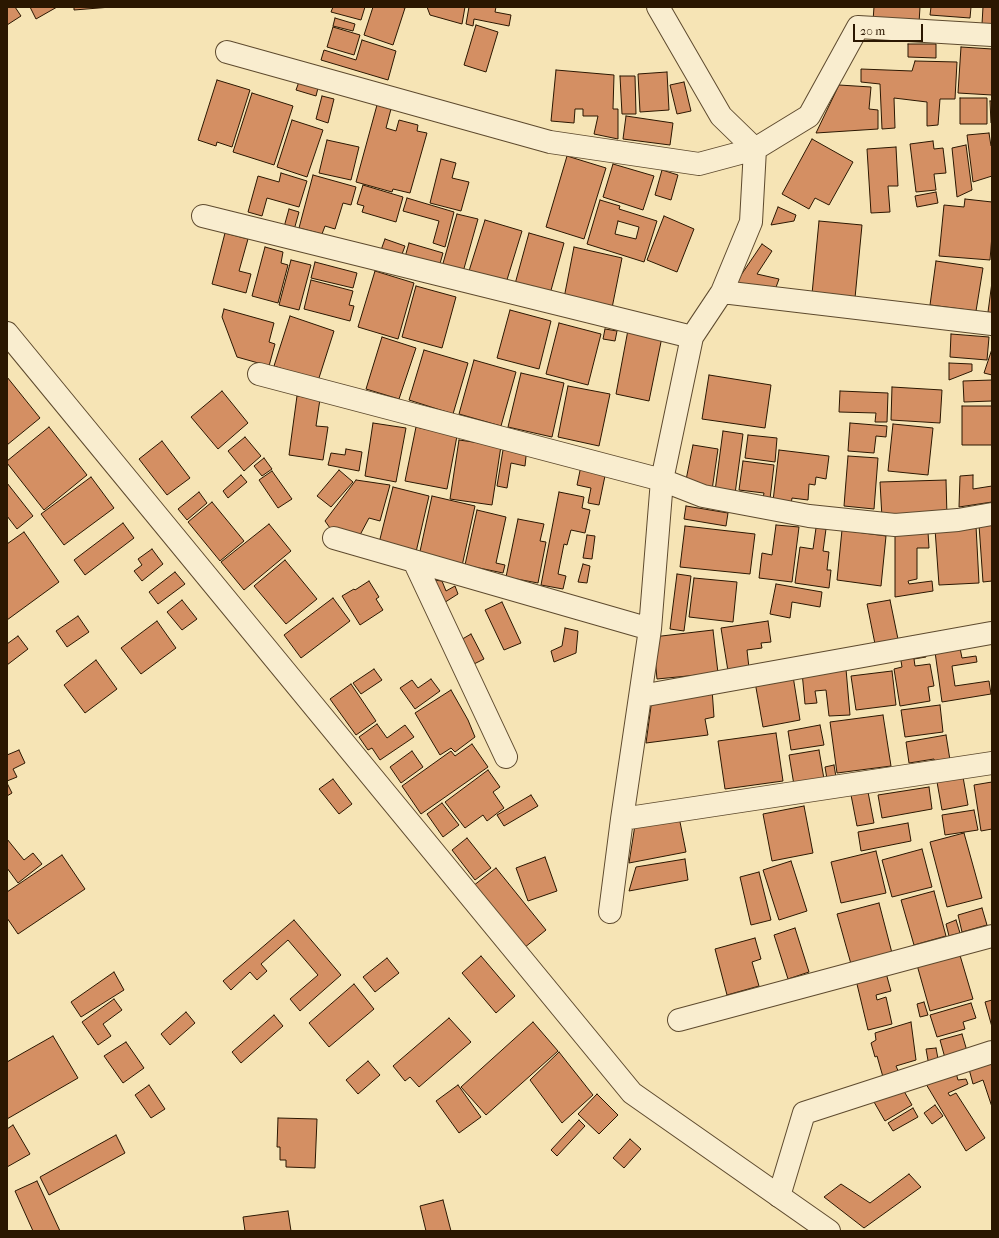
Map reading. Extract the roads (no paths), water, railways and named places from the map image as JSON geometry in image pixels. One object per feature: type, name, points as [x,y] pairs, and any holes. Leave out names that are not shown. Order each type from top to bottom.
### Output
[{"type":"street","points":[[610,912],[650,629],[662,480],[692,337],[722,292],[751,222],[755,149],[721,116],[658,7]]},
{"type":"street","points":[[227,52],[550,142],[699,164],[755,149],[809,116],[858,27],[992,35]]},
{"type":"street","points":[[203,216],[692,337]]},
{"type":"street","points":[[722,292],[992,324]]},
{"type":"street","points":[[7,333],[632,1093],[829,1231]]},
{"type":"street","points":[[259,374],[662,480],[703,496],[809,516],[895,525],[958,520],[992,514]]},
{"type":"street","points":[[334,538],[650,629]]},
{"type":"street","points":[[414,561],[506,757]]},
{"type":"street","points":[[641,696],[991,633]]},
{"type":"street","points":[[622,819],[992,763]]},
{"type":"street","points":[[679,1020],[992,936]]},
{"type":"street","points":[[779,1196],[804,1113],[992,1052]]}]
